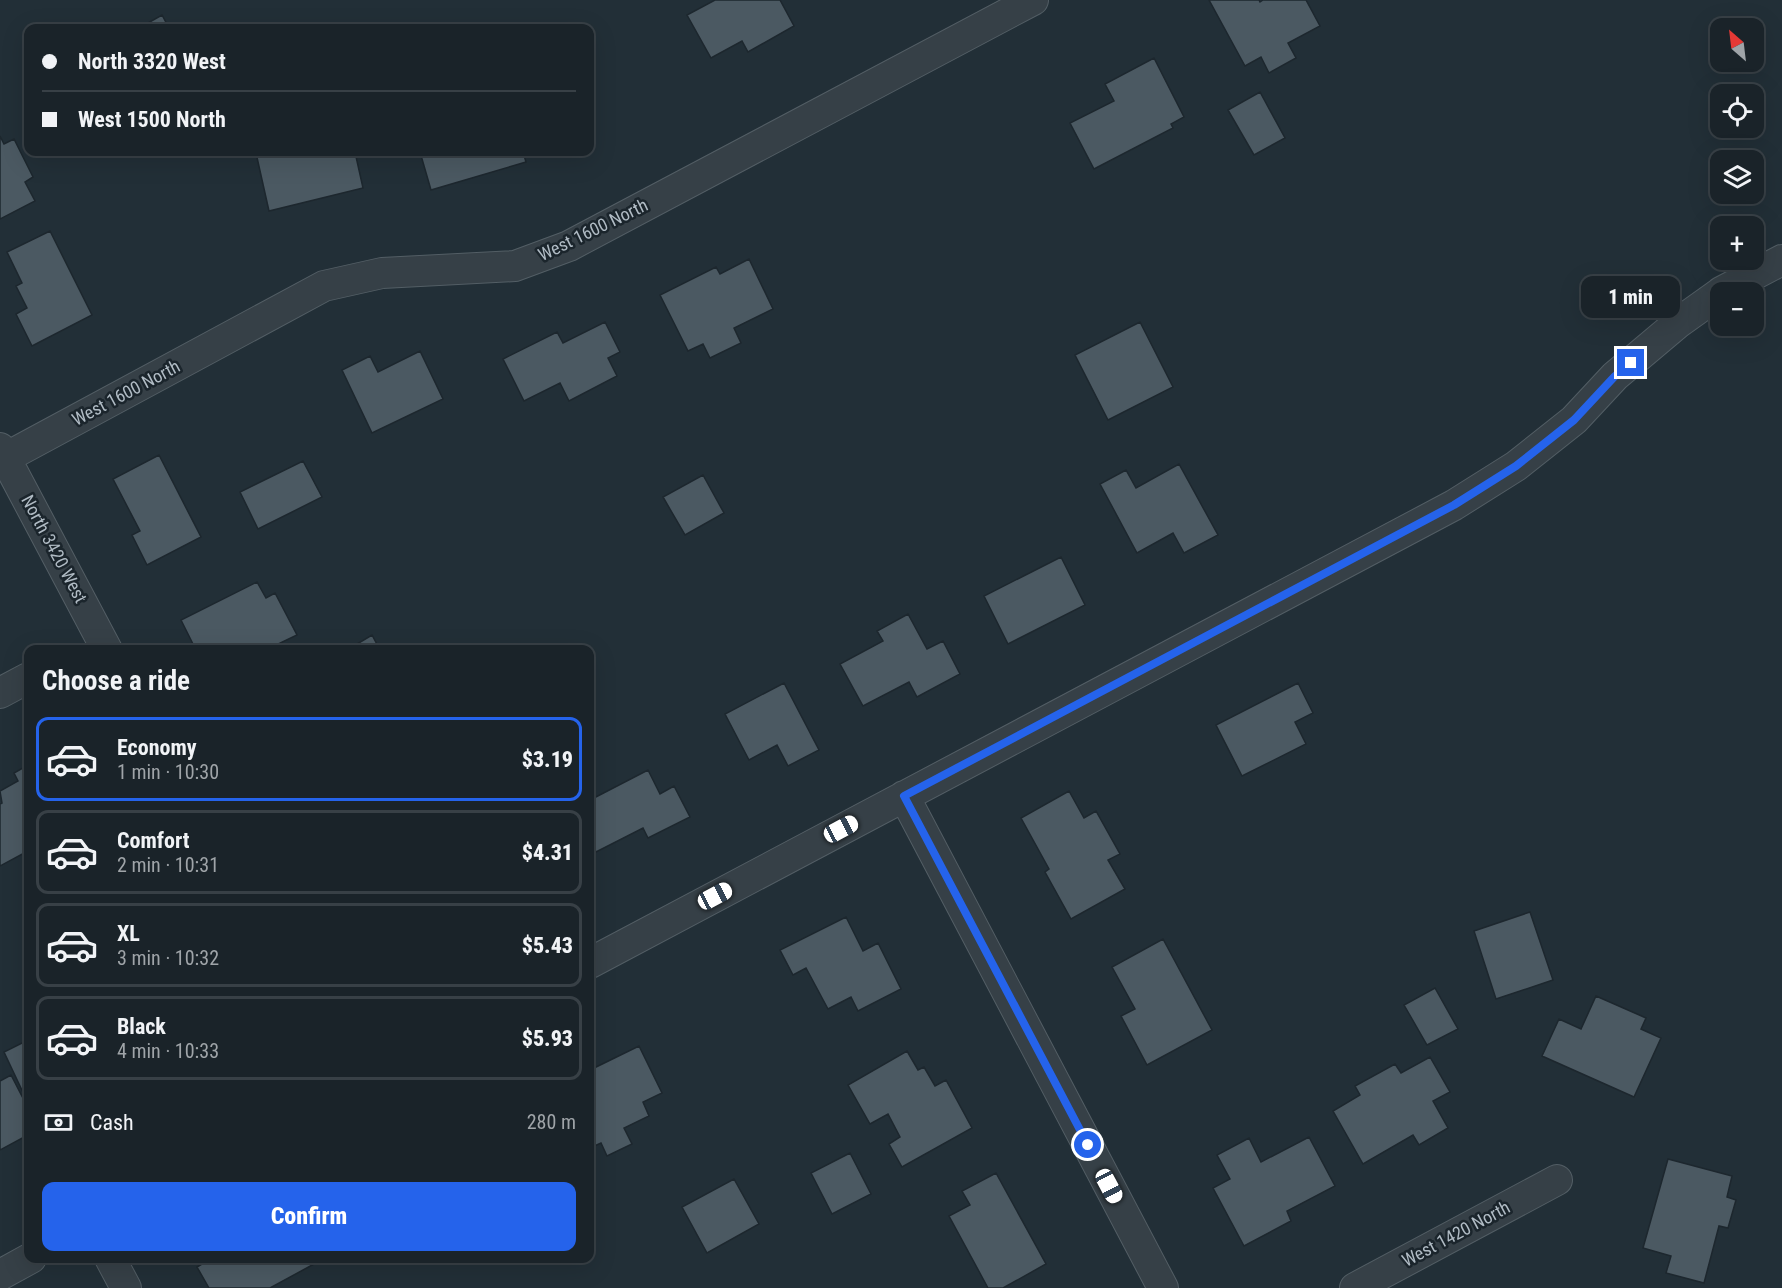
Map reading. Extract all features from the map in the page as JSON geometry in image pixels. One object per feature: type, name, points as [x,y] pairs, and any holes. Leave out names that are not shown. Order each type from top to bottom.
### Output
[{"type":"street","name":"West 1600 North","points":[[3,453],[324,286],[382,273],[515,266],[569,246],[1033,0]]},
{"type":"street","points":[[1741,282],[1782,260]]},
{"type":"street","points":[[594,961],[1463,500],[1516,466],[1574,420],[1615,376],[1678,323],[1710,301]]},
{"type":"street","name":"North 3420 West","points":[[3,453],[97,645]]},
{"type":"street","points":[[0,693],[24,680]]},
{"type":"street","points":[[904,796],[1163,1288]]},
{"type":"street","name":"West 1420 North","points":[[1355,1288],[1557,1180]]},
{"type":"street","points":[[0,1275],[24,1262]]},
{"type":"street","points":[[113,1263],[126,1288]]},
{"type":"building","points":[[715,0],[780,0],[794,26],[748,52],[742,41],[711,58],[687,15]]},
{"type":"building","points":[[1209,0],[1259,0],[1260,2],[1263,0],[1306,0],[1320,26],[1288,43],[1296,58],[1269,73],[1261,57],[1245,66]]},
{"type":"building","points":[[162,15],[167,24],[146,24]]},
{"type":"building","points":[[1154,58],[1184,117],[1171,124],[1173,128],[1094,169],[1070,123],[1114,101],[1105,84]]},
{"type":"building","points":[[1260,92],[1285,138],[1254,155],[1228,110]]},
{"type":"building","points":[[0,136],[4,144],[14,139],[33,177],[25,182],[35,201],[0,219]]},
{"type":"building","points":[[257,156],[356,156],[363,188],[269,211]]},
{"type":"building","points":[[421,156],[524,156],[526,162],[431,190]]},
{"type":"building","points":[[50,231],[92,315],[32,346],[16,314],[27,308],[16,286],[22,283],[7,252]]},
{"type":"building","points":[[749,259],[773,309],[734,328],[741,343],[710,358],[703,344],[688,351],[660,295],[716,267],[720,274]]},
{"type":"building","points":[[605,322],[620,352],[608,358],[617,376],[569,401],[560,383],[524,401],[503,359],[557,332],[563,343]]},
{"type":"building","points":[[1140,322],[1173,387],[1108,420],[1075,355]]},
{"type":"building","points":[[420,351],[443,399],[372,433],[342,370],[370,356],[378,372]]},
{"type":"building","points":[[159,455],[201,537],[147,565],[132,535],[140,531],[113,479]]},
{"type":"building","points":[[303,461],[322,497],[258,529],[240,492]]},
{"type":"building","points":[[1179,464],[1218,535],[1184,553],[1173,533],[1137,553],[1100,484],[1126,470],[1136,488]]},
{"type":"building","points":[[703,475],[724,513],[685,535],[663,497]]},
{"type":"building","points":[[1061,557],[1085,605],[1008,644],[984,596]]},
{"type":"building","points":[[257,582],[266,598],[275,593],[297,635],[278,645],[194,645],[181,620]]},
{"type":"building","points":[[908,614],[927,649],[943,641],[960,674],[917,697],[909,682],[863,706],[840,664],[883,641],[877,631]]},
{"type":"building","points":[[372,635],[377,645],[355,645]]},
{"type":"building","points":[[784,683],[819,750],[788,766],[777,745],[749,760],[725,714]]},
{"type":"building","points":[[1298,683],[1313,713],[1295,722],[1306,744],[1242,776],[1216,725]]},
{"type":"building","points":[[24,767],[24,853],[0,866],[0,804],[2,803],[0,791],[18,781],[14,773]]},
{"type":"building","points":[[648,770],[660,794],[674,786],[690,817],[648,838],[643,828],[596,852],[594,848],[594,798]]},
{"type":"building","points":[[1069,791],[1084,818],[1096,811],[1120,854],[1108,860],[1125,889],[1071,919],[1045,872],[1049,869],[1021,818]]},
{"type":"building","points":[[1530,912],[1553,980],[1496,999],[1474,931]]},
{"type":"building","points":[[846,917],[863,951],[878,943],[901,989],[858,1011],[851,997],[828,1009],[806,968],[793,975],[780,950]]},
{"type":"building","points":[[1163,939],[1212,1030],[1147,1065],[1121,1016],[1135,1009],[1112,967]]},
{"type":"building","points":[[1435,988],[1458,1029],[1427,1045],[1404,1005]]},
{"type":"building","points":[[1596,996],[1646,1018],[1641,1029],[1661,1038],[1634,1097],[1542,1056],[1559,1019],[1581,1029]]},
{"type":"building","points":[[24,1042],[24,1094],[4,1052]]},
{"type":"building","points":[[639,1046],[662,1093],[643,1102],[649,1116],[624,1128],[632,1144],[607,1156],[601,1143],[594,1146],[594,1068]]},
{"type":"building","points":[[907,1051],[918,1070],[924,1067],[935,1086],[946,1080],[972,1128],[902,1167],[889,1144],[900,1137],[888,1114],[870,1124],[848,1085]]},
{"type":"building","points":[[1430,1057],[1450,1092],[1433,1101],[1448,1128],[1419,1145],[1413,1135],[1363,1164],[1333,1111],[1360,1095],[1355,1086],[1395,1064],[1401,1073]]},
{"type":"building","points":[[11,1075],[24,1100],[24,1137],[0,1150],[0,1081]]},
{"type":"building","points":[[1309,1137],[1335,1186],[1287,1211],[1291,1221],[1244,1246],[1213,1188],[1230,1179],[1217,1155],[1249,1138],[1261,1162]]},
{"type":"building","points":[[850,1153],[871,1194],[832,1214],[811,1173]]},
{"type":"building","points":[[1668,1159],[1732,1176],[1727,1197],[1736,1200],[1728,1228],[1719,1226],[1704,1283],[1666,1273],[1671,1256],[1643,1248]]},
{"type":"building","points":[[996,1173],[1046,1264],[1003,1288],[988,1288],[949,1216],[970,1205],[962,1191]]},
{"type":"building","points":[[734,1179],[759,1224],[707,1253],[682,1207]]},
{"type":"building","points":[[204,1263],[316,1263],[270,1288],[209,1288],[197,1267]]},
{"type":"route","points":[[1088,1145],[904,796],[1454,505],[1516,466],[1574,420],[1615,376],[1631,363]]}]
